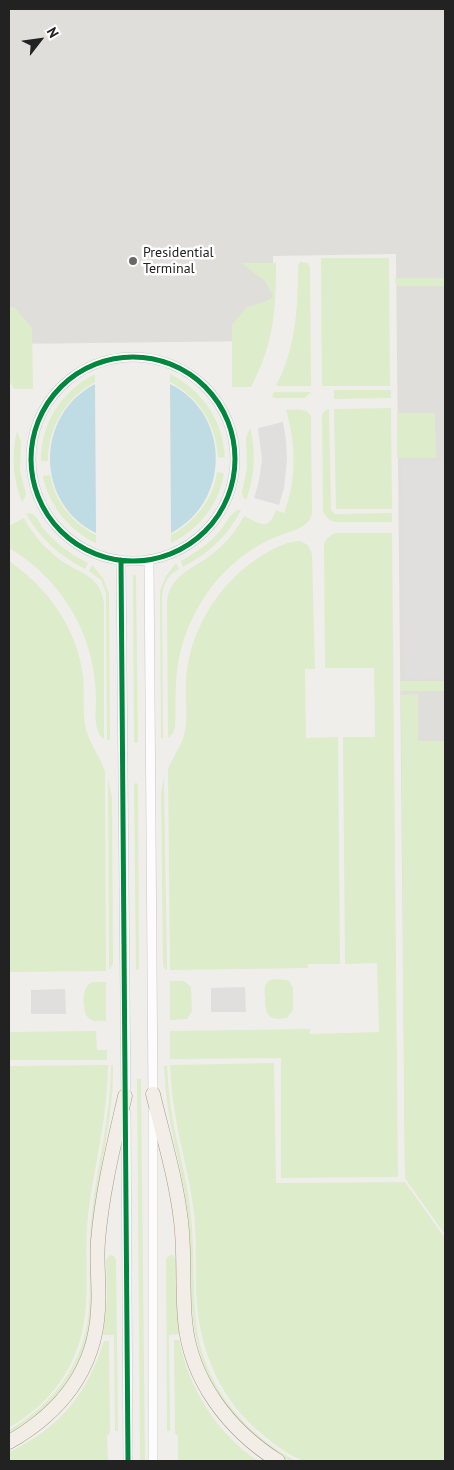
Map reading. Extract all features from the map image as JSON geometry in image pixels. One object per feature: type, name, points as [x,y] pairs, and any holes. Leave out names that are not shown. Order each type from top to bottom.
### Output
[{"type":"main road","points":[[153,1094],[178,1200],[183,1244],[185,1323],[190,1353],[206,1388],[224,1415],[244,1436],[278,1461]]},
{"type":"main road","points":[[9,1442],[31,1429],[55,1409],[67,1394],[87,1360],[96,1328],[98,1310],[98,1243],[103,1199],[107,1173],[126,1096]]},
{"type":"street","points":[[132,356],[153,358],[183,370],[200,382],[215,398],[230,427],[235,458],[233,480],[226,500],[216,518],[202,534],[184,547],[165,556],[149,560],[121,560],[102,556],[82,548],[65,535],[50,519],[40,501],[33,480],[31,448],[35,427],[49,399],[64,383],[81,370],[111,358],[132,356]]},
{"type":"street","points":[[121,560],[128,1461]]},
{"type":"street","points":[[149,560],[153,1094],[153,1461]]},
{"type":"shaded area","points":[[9,9],[445,9],[445,1234],[405,1178],[396,254],[273,256],[274,298],[260,341],[9,344]]},
{"type":"shaded area","points":[[283,422],[287,459],[284,488],[279,505],[254,498],[262,459],[258,428]]},
{"type":"shaded area","points":[[402,461],[445,461],[445,678],[405,679]]},
{"type":"shaded area","points":[[245,987],[246,1012],[211,1012],[211,988]]},
{"type":"shaded area","points":[[65,989],[66,1014],[31,1014],[31,990]]},
{"type":"green space","points":[[321,258],[389,258],[390,386],[322,386]]},
{"type":"green space","points":[[300,262],[308,263],[310,267],[311,386],[276,386],[283,372],[292,342],[296,312],[298,266]]},
{"type":"green space","points":[[241,263],[276,263],[274,312],[269,341],[265,356],[251,387],[232,387],[232,325],[247,307],[264,302],[272,298],[273,295],[264,280]]},
{"type":"green space","points":[[395,278],[445,278],[445,286],[396,286]]},
{"type":"green space","points":[[9,306],[15,308],[32,328],[33,389],[14,389],[9,380]]},
{"type":"green space","points":[[95,374],[95,382],[75,396],[67,405],[55,425],[51,437],[48,461],[41,461],[45,433],[55,410],[72,390]]},
{"type":"green space","points":[[170,374],[192,389],[209,408],[220,431],[225,458],[218,457],[214,433],[204,413],[189,395],[170,382]]},
{"type":"green space","points":[[334,390],[391,390],[391,398],[334,399]]},
{"type":"green space","points":[[274,392],[311,392],[305,398],[274,398],[272,396]]},
{"type":"green space","points":[[391,408],[392,509],[336,509],[334,409]]},
{"type":"green space","points":[[329,409],[331,510],[335,514],[392,513],[392,522],[336,522],[328,518],[324,513],[322,415]]},
{"type":"green space","points":[[286,410],[303,410],[311,416],[312,513],[307,523],[303,526],[265,542],[245,554],[218,579],[204,598],[188,628],[178,661],[175,727],[173,733],[168,738],[167,602],[169,592],[179,577],[210,556],[225,543],[244,516],[255,522],[267,524],[276,510],[284,513],[291,488],[294,462],[292,435]]},
{"type":"green space","points":[[397,413],[435,413],[436,458],[397,458]]},
{"type":"green space","points":[[250,428],[254,464],[246,500],[242,492],[247,468],[246,438]]},
{"type":"green space","points":[[17,431],[21,442],[20,471],[26,494],[22,502],[14,467]]},
{"type":"green space","points":[[217,472],[224,473],[218,495],[212,506],[199,523],[171,543],[171,535],[188,524],[202,509],[212,492]]},
{"type":"green space","points":[[50,475],[60,503],[72,518],[96,535],[96,543],[77,532],[62,517],[46,489],[43,476]]},
{"type":"green space","points":[[237,510],[241,510],[224,536],[209,550],[183,567],[181,561],[211,540]]},
{"type":"green space","points":[[26,513],[34,515],[43,528],[63,548],[88,563],[85,569],[51,546]]},
{"type":"green space","points":[[24,518],[35,535],[49,550],[59,559],[93,580],[102,593],[104,603],[104,739],[97,727],[96,690],[91,658],[79,625],[71,609],[50,581],[38,569],[9,548],[9,526]]},
{"type":"green space","points":[[335,533],[392,533],[398,1177],[281,1178],[281,1058],[170,1059],[170,1031],[310,1029],[310,1034],[379,1032],[377,963],[345,964],[343,737],[375,737],[374,668],[325,668],[324,544],[327,538]]},
{"type":"green space","points":[[294,541],[300,541],[308,545],[312,554],[315,669],[305,669],[306,738],[338,737],[340,964],[308,964],[308,968],[170,970],[168,769],[185,731],[186,682],[192,646],[198,629],[207,613],[228,584],[241,571],[255,560],[276,548]]},
{"type":"green space","points":[[9,561],[48,597],[67,626],[80,658],[86,729],[105,771],[106,971],[9,972]]},
{"type":"green space","points":[[176,563],[179,569],[167,580],[162,597],[163,738],[161,738],[160,591],[166,576]]},
{"type":"green space","points":[[92,565],[103,578],[109,593],[110,740],[107,740],[106,593],[101,580],[89,571]]},
{"type":"green space","points":[[134,574],[136,576],[138,742],[136,743],[134,742]]},
{"type":"green space","points":[[400,681],[445,681],[445,691],[400,691]]},
{"type":"green space","points":[[418,694],[418,741],[445,741],[445,1234],[405,1178],[401,695]]},
{"type":"green space","points":[[164,777],[167,970],[164,968],[163,963],[161,793]]},
{"type":"green space","points":[[108,778],[112,798],[113,964],[109,970]]},
{"type":"green space","points":[[134,784],[138,784],[138,970],[136,969]]},
{"type":"green space","points":[[274,979],[287,980],[293,988],[293,1010],[287,1018],[272,1018],[266,1010],[265,986]]},
{"type":"green space","points":[[170,981],[184,981],[191,987],[192,1011],[187,1019],[170,1020]]},
{"type":"green space","points":[[92,982],[106,982],[106,1021],[92,1020],[86,1015],[84,992]]},
{"type":"green space","points":[[96,1031],[97,1050],[107,1050],[107,1060],[9,1060],[9,1032]]},
{"type":"green space","points":[[274,1063],[276,1183],[405,1182],[445,1238],[445,1461],[305,1461],[276,1445],[247,1421],[235,1407],[216,1375],[203,1341],[199,1323],[196,1293],[194,1218],[174,1108],[170,1065]]},
{"type":"green space","points":[[108,1065],[106,1103],[88,1216],[86,1303],[82,1333],[70,1366],[61,1381],[38,1407],[9,1427],[9,1066]]},
{"type":"green space","points":[[111,1065],[113,1065],[113,1084],[94,1215],[92,1306],[85,1346],[67,1381],[55,1396],[26,1423],[9,1433],[9,1430],[25,1420],[53,1395],[74,1364],[86,1329],[90,1297],[91,1223],[107,1120]]},
{"type":"green space","points":[[167,1065],[171,1111],[190,1208],[196,1322],[207,1366],[228,1404],[243,1421],[259,1436],[296,1461],[276,1454],[248,1432],[238,1421],[228,1409],[207,1373],[199,1350],[192,1304],[187,1208],[166,1096],[164,1066]]},
{"type":"green space","points":[[137,1079],[141,1079],[145,1461],[140,1461]]},
{"type":"green space","points":[[111,1255],[116,1260],[118,1431],[115,1431],[114,1335],[103,1335],[107,1300],[106,1260]]},
{"type":"green space","points":[[171,1255],[176,1260],[177,1311],[180,1334],[169,1335],[170,1431],[167,1431],[166,1260]]},
{"type":"green space","points":[[174,1340],[179,1340],[197,1392],[217,1423],[243,1450],[258,1461],[178,1461],[178,1436],[175,1433]]},
{"type":"green space","points":[[104,1341],[109,1341],[110,1433],[107,1436],[108,1461],[9,1461],[9,1452],[43,1432],[69,1407],[89,1377]]},
{"type":"water","points":[[95,384],[96,533],[76,519],[62,501],[53,481],[50,459],[53,437],[61,416],[75,398]]},
{"type":"water","points":[[170,384],[190,398],[204,416],[213,436],[216,458],[213,480],[205,501],[191,519],[171,533]]},
{"type":"cycle path","points":[[123,357],[143,357],[163,361],[181,369],[198,380],[212,394],[223,411],[231,429],[235,459],[231,489],[223,507],[212,524],[198,538],[181,549],[163,557],[143,561],[123,561],[103,557],[85,549],[68,538],[54,524],[43,507],[35,489],[31,469],[31,449],[35,429],[43,411],[54,394],[68,380],[85,369],[103,361],[123,357]]},
{"type":"cycle path","points":[[121,560],[128,1461]]},
{"type":"place","name":"Presidential Terminal","points":[[133,261]]}]
